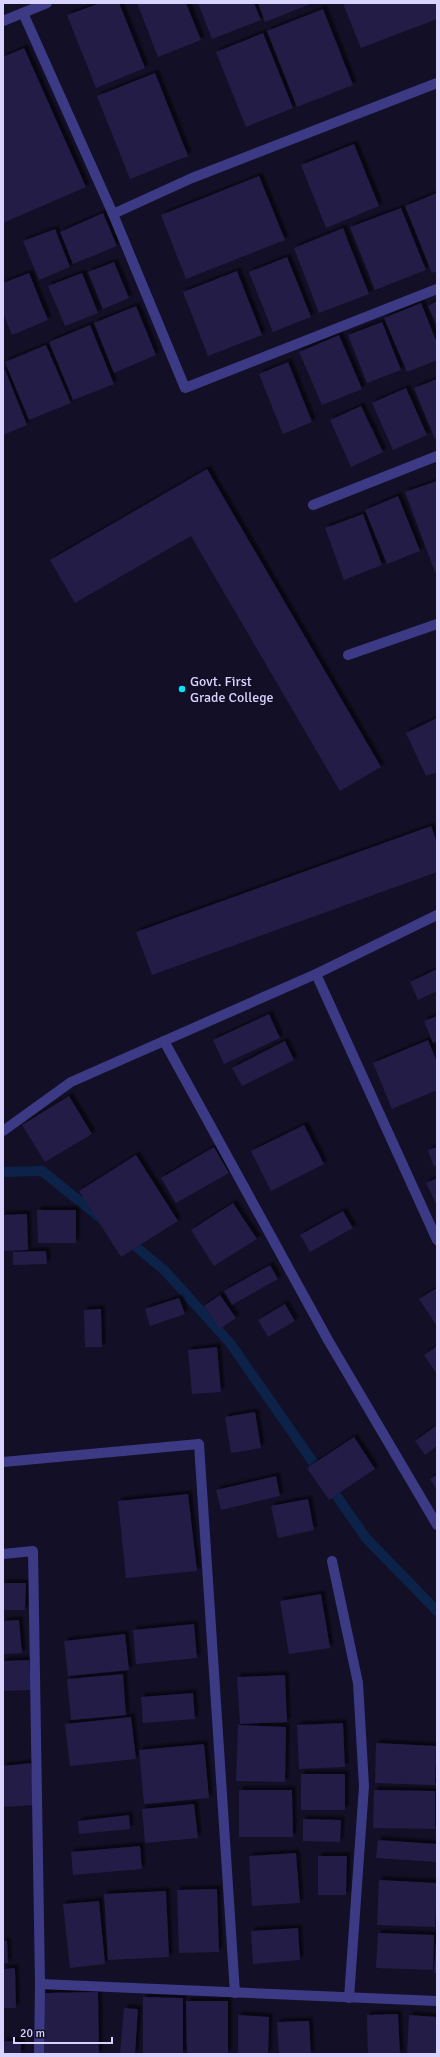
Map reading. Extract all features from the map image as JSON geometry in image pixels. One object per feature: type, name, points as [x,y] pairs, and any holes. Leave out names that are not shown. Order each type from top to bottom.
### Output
[{"type":"street","points":[[3,21],[47,3]]},
{"type":"street","points":[[23,13],[113,214],[185,388],[437,290]]},
{"type":"street","points":[[113,214],[192,178],[437,83]]},
{"type":"street","points":[[313,505],[437,456]]},
{"type":"street","points":[[348,655],[437,624]]},
{"type":"street","points":[[3,1131],[71,1082],[316,974],[437,915]]},
{"type":"street","points":[[316,974],[437,1240]]},
{"type":"street","points":[[164,1041],[328,1340],[437,1526]]},
{"type":"street","points":[[3,1462],[198,1444],[235,1993]]},
{"type":"street","points":[[3,1554],[34,1551],[40,1984],[39,2054]]},
{"type":"street","points":[[332,1561],[358,1683],[364,1786],[350,1998]]},
{"type":"street","points":[[40,1984],[437,2001]]},
{"type":"building","points":[[100,3],[119,3],[145,68],[96,88],[67,15]]},
{"type":"building","points":[[137,3],[186,3],[201,40],[158,57]]},
{"type":"building","points":[[198,3],[254,3],[261,20],[212,39]]},
{"type":"building","points":[[258,3],[313,3],[265,22]]},
{"type":"building","points":[[343,3],[437,3],[437,19],[361,48]]},
{"type":"building","points":[[323,9],[353,85],[297,107],[267,31]]},
{"type":"building","points":[[263,33],[293,108],[246,127],[216,52]]},
{"type":"building","points":[[24,48],[86,187],[3,223],[3,57]]},
{"type":"building","points":[[155,73],[188,156],[130,179],[97,96]]},
{"type":"building","points":[[354,144],[379,206],[326,228],[301,165]]},
{"type":"building","points":[[259,176],[285,240],[186,279],[161,215]]},
{"type":"building","points":[[437,193],[437,271],[432,273],[405,206]]},
{"type":"building","points":[[401,208],[426,270],[375,290],[350,227]]},
{"type":"building","points":[[103,213],[117,246],[73,264],[60,232]]},
{"type":"building","points":[[343,228],[369,294],[319,313],[294,248]]},
{"type":"building","points":[[55,229],[70,267],[39,280],[23,241]]},
{"type":"building","points":[[287,257],[311,317],[273,332],[249,272]]},
{"type":"building","points":[[114,262],[129,298],[103,309],[88,272]]},
{"type":"building","points":[[237,271],[262,335],[208,356],[183,292]]},
{"type":"building","points":[[29,273],[48,320],[12,335],[3,313],[3,283]]},
{"type":"building","points":[[82,273],[98,313],[65,326],[48,286]]},
{"type":"building","points":[[437,301],[437,326],[428,306]]},
{"type":"building","points":[[421,303],[437,343],[437,360],[407,372],[384,318]]},
{"type":"building","points":[[136,306],[156,355],[114,373],[94,323]]},
{"type":"building","points":[[382,322],[401,370],[367,383],[348,335]]},
{"type":"building","points":[[90,325],[114,384],[73,400],[49,342]]},
{"type":"building","points":[[339,335],[362,389],[322,405],[299,352]]},
{"type":"building","points":[[46,345],[71,403],[29,420],[5,362]]},
{"type":"building","points":[[288,362],[312,422],[283,434],[259,374]]},
{"type":"building","points":[[3,370],[5,370],[27,425],[3,435]]},
{"type":"building","points":[[437,379],[437,438],[435,439],[414,388]]},
{"type":"building","points":[[406,388],[427,435],[393,450],[372,403]]},
{"type":"building","points":[[361,406],[383,452],[351,467],[330,420]]},
{"type":"building","points":[[207,469],[381,767],[340,791],[191,536],[75,603],[50,560]]},
{"type":"building","points":[[437,481],[437,572],[435,572],[405,492]]},
{"type":"building","points":[[398,496],[420,551],[387,564],[365,510]]},
{"type":"building","points":[[363,514],[382,565],[344,580],[325,528]]},
{"type":"building","points":[[437,718],[437,772],[426,776],[406,733]]},
{"type":"building","points":[[431,826],[437,843],[437,872],[152,975],[136,932]]},
{"type":"building","points":[[437,969],[437,991],[418,1000],[410,982]]},
{"type":"building","points":[[269,1014],[280,1038],[224,1064],[213,1040]]},
{"type":"building","points":[[437,1016],[437,1041],[433,1043],[424,1021]]},
{"type":"building","points":[[428,1040],[437,1062],[437,1090],[392,1109],[373,1063]]},
{"type":"building","points":[[285,1041],[294,1060],[242,1086],[232,1068]]},
{"type":"building","points":[[69,1096],[92,1134],[45,1162],[22,1125]]},
{"type":"building","points":[[304,1125],[324,1164],[271,1191],[251,1151]]},
{"type":"building","points":[[214,1147],[229,1173],[176,1203],[161,1178]]},
{"type":"building","points":[[437,1147],[437,1165],[434,1167],[428,1150]]},
{"type":"building","points":[[136,1155],[178,1221],[121,1257],[79,1191]]},
{"type":"building","points":[[437,1178],[437,1206],[426,1183]]},
{"type":"building","points":[[233,1203],[257,1239],[214,1266],[191,1230]]},
{"type":"building","points":[[37,1210],[76,1210],[76,1243],[38,1243]]},
{"type":"building","points":[[343,1211],[353,1228],[310,1252],[300,1235]]},
{"type":"building","points":[[27,1214],[28,1250],[3,1251],[3,1215]]},
{"type":"building","points":[[46,1251],[47,1264],[13,1265],[13,1252]]},
{"type":"building","points":[[270,1265],[278,1279],[232,1305],[224,1291]]},
{"type":"building","points":[[437,1288],[437,1326],[419,1299]]},
{"type":"building","points":[[220,1295],[236,1318],[220,1329],[204,1306]]},
{"type":"building","points":[[179,1298],[185,1314],[150,1326],[145,1309]]},
{"type":"building","points":[[285,1304],[295,1321],[268,1337],[258,1320]]},
{"type":"building","points":[[101,1309],[102,1347],[85,1347],[84,1310]]},
{"type":"building","points":[[437,1346],[437,1374],[424,1355]]},
{"type":"building","points":[[217,1347],[221,1392],[192,1394],[188,1350]]},
{"type":"building","points":[[255,1412],[261,1448],[231,1453],[225,1417]]},
{"type":"building","points":[[437,1425],[437,1446],[425,1455],[415,1441]]},
{"type":"building","points":[[354,1437],[375,1469],[329,1500],[307,1468]]},
{"type":"building","points":[[437,1475],[437,1490],[430,1479]]},
{"type":"building","points":[[276,1476],[280,1496],[221,1510],[216,1490]]},
{"type":"building","points":[[188,1494],[197,1571],[126,1578],[118,1501]]},
{"type":"building","points":[[308,1499],[314,1530],[278,1538],[271,1506]]},
{"type":"building","points":[[3,1583],[26,1583],[25,1610],[3,1610]]},
{"type":"building","points":[[321,1594],[330,1648],[289,1654],[280,1601]]},
{"type":"building","points":[[19,1620],[22,1653],[3,1654],[3,1621]]},
{"type":"building","points":[[194,1624],[197,1658],[136,1664],[133,1630]]},
{"type":"building","points":[[125,1634],[129,1670],[68,1676],[64,1641]]},
{"type":"building","points":[[29,1660],[31,1690],[3,1691],[3,1661]]},
{"type":"building","points":[[123,1674],[126,1715],[71,1720],[67,1679]]},
{"type":"building","points":[[285,1675],[287,1722],[240,1724],[237,1677]]},
{"type":"building","points":[[193,1693],[195,1719],[143,1723],[141,1697]]},
{"type":"building","points":[[131,1717],[136,1759],[70,1766],[65,1724]]},
{"type":"building","points":[[343,1723],[345,1767],[299,1769],[297,1725]]},
{"type":"building","points":[[238,1725],[286,1727],[285,1782],[236,1781]]},
{"type":"building","points":[[376,1743],[436,1746],[435,1785],[375,1783]]},
{"type":"building","points":[[204,1744],[209,1798],[144,1804],[139,1750]]},
{"type":"building","points":[[31,1763],[34,1805],[3,1807],[3,1766]]},
{"type":"building","points":[[301,1774],[345,1774],[345,1810],[301,1810]]},
{"type":"building","points":[[239,1790],[292,1790],[293,1837],[239,1837]]},
{"type":"building","points":[[374,1790],[435,1791],[435,1829],[373,1828]]},
{"type":"building","points":[[194,1804],[198,1838],[145,1843],[142,1809]]},
{"type":"building","points":[[129,1815],[130,1829],[79,1834],[78,1821]]},
{"type":"building","points":[[303,1819],[341,1820],[340,1842],[303,1841]]},
{"type":"building","points":[[378,1840],[437,1844],[436,1862],[376,1858]]},
{"type":"building","points":[[140,1846],[142,1869],[73,1875],[71,1852]]},
{"type":"building","points":[[296,1853],[300,1903],[252,1906],[249,1856]]},
{"type":"building","points":[[318,1856],[347,1856],[346,1895],[318,1895]]},
{"type":"building","points":[[379,1880],[437,1883],[435,1927],[377,1925]]},
{"type":"building","points":[[217,1889],[219,1952],[179,1953],[177,1890]]},
{"type":"building","points":[[166,1891],[169,1957],[108,1960],[104,1894]]},
{"type":"building","points":[[99,1901],[105,1964],[70,1968],[63,1904]]},
{"type":"building","points":[[298,1928],[300,1960],[253,1964],[251,1931]]},
{"type":"building","points":[[378,1933],[434,1935],[433,1970],[376,1968]]},
{"type":"building","points":[[3,1941],[7,1941],[8,1963],[3,1963]]},
{"type":"building","points":[[436,1941],[437,1973],[434,1973]]},
{"type":"building","points":[[15,1968],[16,2008],[3,2008],[3,1969]]},
{"type":"building","points":[[98,1992],[99,2054],[43,2054],[42,1993]]},
{"type":"building","points":[[143,1997],[183,1998],[183,2054],[143,2054]]},
{"type":"building","points":[[186,2001],[228,2001],[228,2054],[187,2054]]},
{"type":"building","points":[[124,2008],[138,2009],[135,2054],[120,2054]]},
{"type":"building","points":[[398,2014],[400,2054],[368,2054],[367,2015]]},
{"type":"building","points":[[238,2015],[269,2017],[268,2054],[238,2054]]},
{"type":"building","points":[[409,2015],[437,2017],[437,2054],[407,2054]]},
{"type":"building","points":[[309,2021],[311,2054],[279,2054],[277,2022]]},
{"type":"building","points":[[3,2041],[21,2042],[21,2054],[3,2054]]},
{"type":"waterway","points":[[3,1172],[42,1171],[102,1219]]},
{"type":"waterway","points":[[127,1239],[165,1271],[230,1343],[366,1538],[437,1611]]},
{"type":"place","name":"Govt. First Grade College","points":[[182,689]]}]
